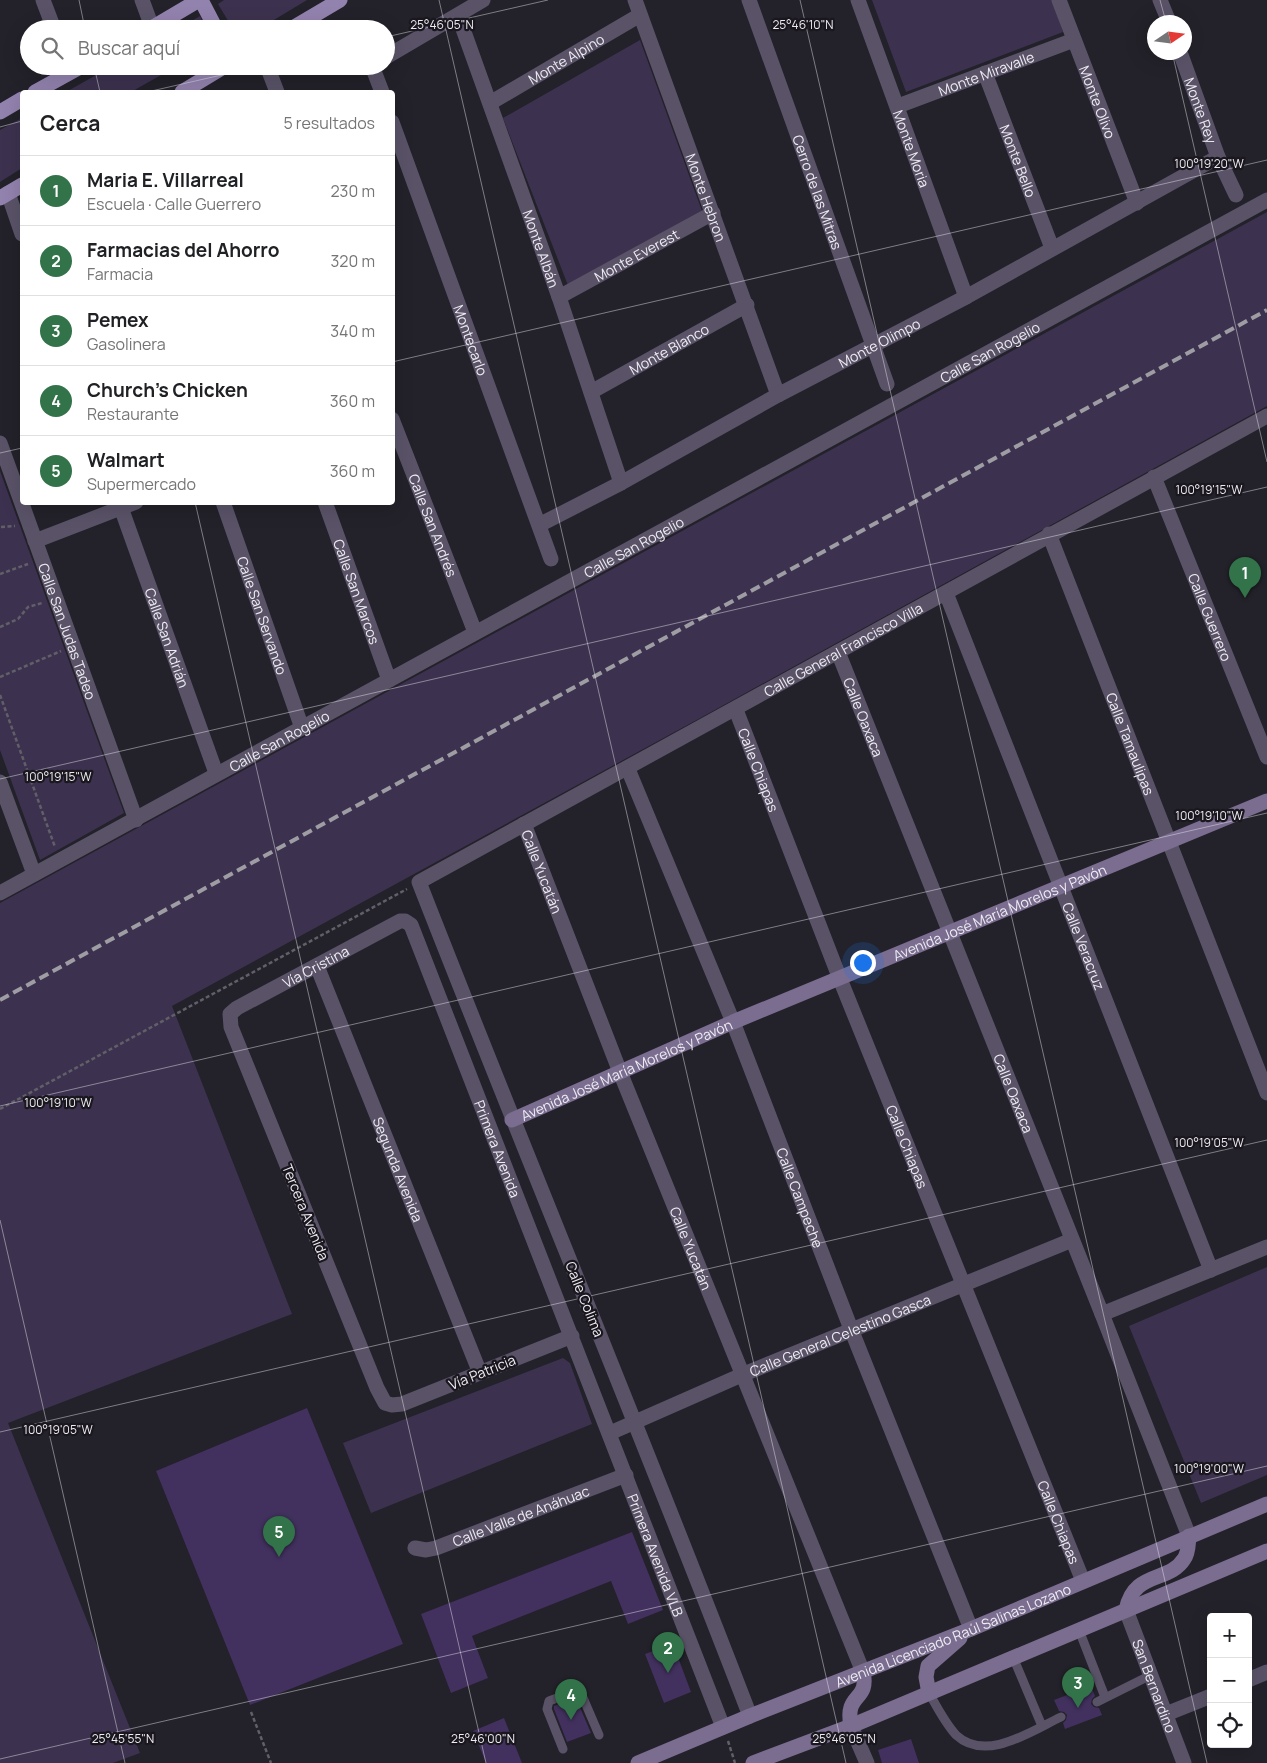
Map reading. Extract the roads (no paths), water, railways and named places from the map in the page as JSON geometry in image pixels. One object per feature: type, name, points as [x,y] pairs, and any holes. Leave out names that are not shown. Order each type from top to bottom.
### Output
[{"type":"main road","points":[[165,20],[200,0],[211,20]]},
{"type":"main road","points":[[306,20],[340,0]]},
{"type":"main road","points":[[38,90],[62,75]]},
{"type":"main road","points":[[185,90],[210,75]]},
{"type":"main road","points":[[0,112],[20,100]]},
{"type":"main road","points":[[4,196],[20,186]]},
{"type":"main road","name":"Avenida José María Morelos y Pavón","points":[[512,1120],[733,1022],[1267,801]]},
{"type":"main road","name":"Avenida Licenciado Raúl Salinas Lozano","points":[[638,1763],[750,1716],[971,1629],[1267,1504]]},
{"type":"main road","points":[[1126,1610],[1132,1592],[1140,1585],[1178,1566],[1184,1560],[1187,1553],[1189,1536]]},
{"type":"main road","points":[[753,1763],[851,1726],[1267,1551]]},
{"type":"main road","points":[[929,1693],[926,1677],[928,1666],[971,1629]]},
{"type":"main road","points":[[851,1726],[848,1712],[850,1706],[864,1690],[866,1684],[863,1672]]},
{"type":"street","points":[[43,0],[51,20]]},
{"type":"street","points":[[142,0],[148,20]]},
{"type":"street","points":[[395,52],[483,0]]},
{"type":"street","name":"Monte Hebron","points":[[635,0],[778,395]]},
{"type":"street","name":"Cerro de las Mitras","points":[[749,0],[887,384]]},
{"type":"street","name":"Monte Moria","points":[[858,0],[966,297]]},
{"type":"street","name":"Monte Olivo","points":[[1059,0],[1137,203]]},
{"type":"street","points":[[1160,0],[1165,15]]},
{"type":"street","name":"Monte Albán","points":[[458,15],[559,298],[621,483]]},
{"type":"street","name":"Monte Alpino","points":[[490,103],[640,15]]},
{"type":"street","name":"Monte Miravalle","points":[[898,106],[1074,40]]},
{"type":"street","name":"Monte Rey","points":[[1183,60],[1218,156],[1236,195]]},
{"type":"street","name":"Monte Bello","points":[[985,74],[1052,248]]},
{"type":"street","points":[[270,75],[276,90]]},
{"type":"street","points":[[375,75],[381,90]]},
{"type":"street","name":"Montecarlo","points":[[395,130],[550,559]]},
{"type":"street","name":"Monte Olimpo","points":[[539,526],[621,483],[778,395],[966,297],[1218,156]]},
{"type":"street","points":[[4,196],[20,230]]},
{"type":"street","name":"Calle San Rogelio","points":[[0,893],[136,820],[216,773],[302,728],[1267,200]]},
{"type":"street","name":"Monte Everest","points":[[559,298],[713,213]]},
{"type":"street","name":"Monte Blanco","points":[[591,392],[746,305]]},
{"type":"street","name":"Calle General Francisco Villa","points":[[419,882],[736,710],[1049,534],[1267,416]]},
{"type":"street","name":"Calle San Andrés","points":[[395,427],[475,632]]},
{"type":"street","name":"Calle San Judas Tadeo","points":[[0,443],[20,498]]},
{"type":"street","name":"Calle Guerrero","points":[[1154,477],[1267,757]]},
{"type":"street","name":"Calle San Judas Tadeo","points":[[22,505],[136,820]]},
{"type":"street","points":[[35,540],[120,505]]},
{"type":"street","name":"Calle San Adrián","points":[[120,505],[216,773]]},
{"type":"street","name":"Calle San Servando","points":[[223,505],[302,728]]},
{"type":"street","name":"Calle San Marcos","points":[[326,505],[389,680]]},
{"type":"street","name":"Calle Tamaulipas","points":[[1049,534],[1267,1093]]},
{"type":"street","name":"Calle Veracruz","points":[[946,593],[1211,1270]]},
{"type":"street","name":"Calle Oaxaca","points":[[838,652],[1189,1536]]},
{"type":"street","name":"Calle Chiapas","points":[[736,710],[840,979],[1083,1581]]},
{"type":"street","name":"Calle Campeche","points":[[628,769],[733,1022],[851,1329],[971,1629]]},
{"type":"street","points":[[0,782],[34,874]]},
{"type":"street","name":"Calle Yucatán","points":[[524,824],[620,1072],[744,1374],[863,1672]]},
{"type":"street","name":"Calle Colima","points":[[419,882],[512,1120],[635,1422],[750,1716]]},
{"type":"street","name":"Vía Cristina","points":[[230,1014],[237,1008],[400,921]]},
{"type":"street","name":"Primera Avenida","points":[[400,921],[407,922],[414,932],[591,1384]]},
{"type":"street","name":"Segunda Avenida","points":[[317,966],[480,1373]]},
{"type":"street","name":"Tercera Avenida","points":[[230,1014],[231,1027],[373,1379],[385,1403],[392,1405]]},
{"type":"street","name":"Calle General Celestino Gasca","points":[[610,1433],[851,1329],[1072,1240]]},
{"type":"street","points":[[1102,1314],[1267,1247]]},
{"type":"street","name":"Vía Patricia","points":[[392,1405],[402,1404],[572,1336]]},
{"type":"street","name":"Primera Avenida VLB","points":[[591,1384],[723,1727]]},
{"type":"street","name":"Calle Valle de Anáhuac","points":[[415,1548],[426,1550],[436,1548],[626,1475]]},
{"type":"street","name":"San Bernardino","points":[[1126,1610],[1184,1763]]},
{"type":"street","points":[[1252,1678],[1267,1672]]},
{"type":"street","points":[[1166,1714],[1207,1698]]},
{"type":"street","points":[[851,1726],[866,1763]]},
{"type":"lane","points":[[1079,1630],[1101,1700],[1151,1674]]},
{"type":"lane","points":[[1013,1657],[1042,1726]]},
{"type":"lane","points":[[563,1749],[547,1709],[549,1701],[576,1691],[580,1693],[599,1735]]},
{"type":"lane","points":[[929,1693],[957,1736],[978,1747],[997,1747],[1061,1717]]},
{"type":"railway","points":[[0,1000],[1267,310]]},
{"type":"place","name":"Maria E. Villarreal","points":[[1245,598]]},
{"type":"place","name":"Walmart","points":[[279,1557]]},
{"type":"place","name":"Farmacias del Ahorro","points":[[668,1673]]},
{"type":"place","name":"Pemex","points":[[1078,1708]]},
{"type":"place","name":"Church's Chicken","points":[[571,1720]]}]
